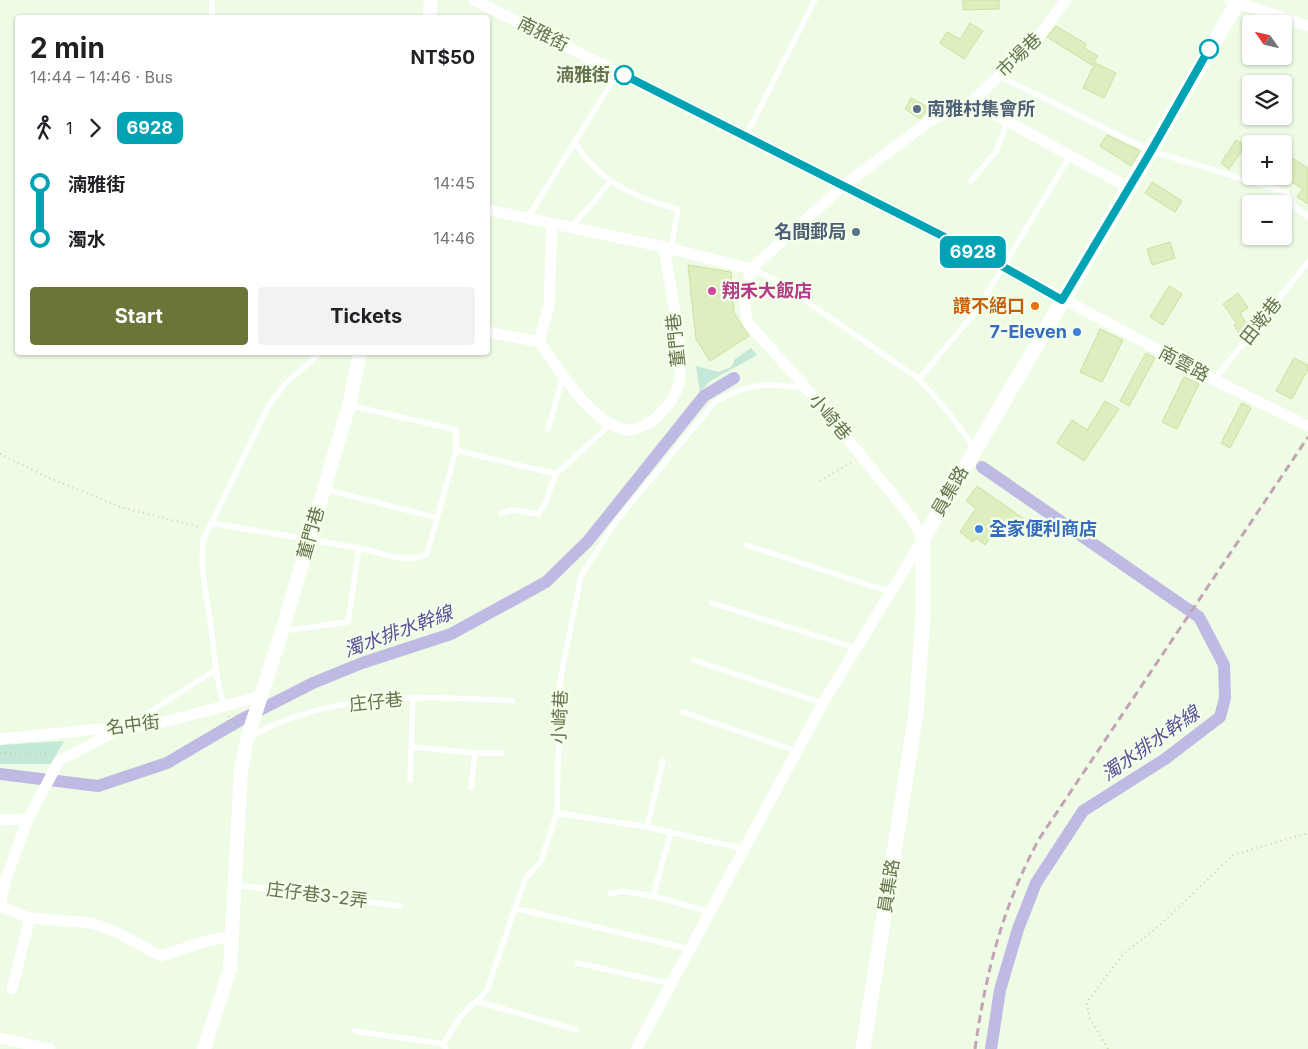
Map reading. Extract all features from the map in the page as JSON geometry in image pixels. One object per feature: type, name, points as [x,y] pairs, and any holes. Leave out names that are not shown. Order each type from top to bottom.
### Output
[{"type":"main road","name":"員集路","points":[[863,1049],[916,713],[922,618],[923,539],[1151,151],[1235,1]]},
{"type":"street","points":[[429,15],[431,0]]},
{"type":"street","name":"南雅街","points":[[474,0],[746,135],[842,187],[1002,266],[1062,300]]},
{"type":"street","name":"市場巷","points":[[751,269],[842,187],[931,120],[972,102],[1036,40],[1062,9],[1066,0]]},
{"type":"street","points":[[1235,1],[1308,26]]},
{"type":"street","points":[[972,102],[1129,188]]},
{"type":"street","points":[[490,210],[667,248],[751,269],[744,301],[748,323],[806,388]]},
{"type":"street","points":[[490,332],[539,342],[549,305],[552,225]]},
{"type":"street","name":"董門巷","points":[[539,342],[581,399],[611,424],[628,430],[644,426],[657,418],[679,386],[680,360],[667,248]]},
{"type":"street","name":"南雲路","points":[[1062,300],[1214,380],[1307,424]]},
{"type":"street","name":"董門巷","points":[[247,742],[282,632],[349,405],[359,355]]},
{"type":"street","name":"小崎巷","points":[[806,388],[911,517],[923,539]]},
{"type":"street","points":[[636,1049],[823,703],[923,539]]},
{"type":"street","name":"名中街","points":[[0,739],[160,723],[262,696]]},
{"type":"street","points":[[127,726],[55,758],[41,795],[28,819],[6,879],[0,905],[30,918],[91,923],[114,931],[161,956],[203,942],[232,936]]},
{"type":"street","points":[[204,1049],[230,969],[241,770],[247,742]]},
{"type":"street","points":[[0,820],[28,819]]},
{"type":"street","points":[[12,989],[30,918]]},
{"type":"street","points":[[4,1042],[50,1049]]},
{"type":"lane","points":[[212,0],[212,15]]},
{"type":"lane","points":[[746,135],[815,0]]},
{"type":"lane","points":[[527,219],[618,72]]},
{"type":"lane","points":[[997,76],[1151,151],[1286,192],[1294,207],[1308,216]]},
{"type":"lane","points":[[971,181],[996,152],[1007,122]]},
{"type":"lane","points":[[575,142],[582,154],[610,182],[649,201],[678,209],[667,248]]},
{"type":"lane","points":[[919,380],[977,310],[1070,156]]},
{"type":"lane","points":[[571,229],[610,182]]},
{"type":"lane","name":"田墘巷","points":[[1214,380],[1308,262]]},
{"type":"lane","points":[[751,269],[774,279],[919,380],[950,414],[975,449]]},
{"type":"lane","points":[[224,705],[214,671],[212,635],[201,561],[203,540],[237,475],[255,430],[269,405],[285,384],[318,355]]},
{"type":"lane","points":[[548,429],[564,376]]},
{"type":"lane","name":"小崎巷","points":[[445,1047],[465,1012],[472,1005],[479,1002],[487,990],[525,880],[541,861],[557,813],[560,681],[568,633],[581,576],[614,524],[714,403],[735,390],[772,384],[806,388]]},
{"type":"lane","points":[[211,523],[308,541],[359,548],[398,558],[417,558],[427,554],[456,450],[456,430],[349,405]]},
{"type":"lane","points":[[502,514],[513,510],[538,514],[548,498],[556,474],[611,424]]},
{"type":"lane","points":[[456,450],[556,474]]},
{"type":"lane","points":[[324,489],[438,518]]},
{"type":"lane","points":[[746,545],[890,592]]},
{"type":"lane","points":[[282,632],[348,622],[359,548]]},
{"type":"lane","points":[[712,603],[855,648]]},
{"type":"lane","points":[[694,660],[823,703]]},
{"type":"lane","points":[[127,726],[214,671]]},
{"type":"lane","name":"庄仔巷","points":[[247,742],[274,723],[315,712],[386,698],[456,697],[512,701]]},
{"type":"lane","points":[[410,780],[413,747],[413,698]]},
{"type":"lane","points":[[683,712],[796,751]]},
{"type":"lane","points":[[413,747],[475,753],[501,753]]},
{"type":"lane","points":[[471,788],[475,753]]},
{"type":"lane","points":[[647,828],[663,761]]},
{"type":"lane","points":[[557,813],[671,832],[745,849]]},
{"type":"lane","points":[[653,896],[671,832]]},
{"type":"lane","name":"庄仔巷3-2弄","points":[[234,885],[400,906]]},
{"type":"lane","points":[[610,894],[622,891],[653,896],[710,912]]},
{"type":"lane","points":[[514,908],[691,949]]},
{"type":"lane","points":[[577,963],[672,984]]},
{"type":"lane","points":[[479,1002],[577,1030]]},
{"type":"lane","points":[[355,1031],[445,1047]]},
{"type":"path","points":[[0,454],[49,478],[121,507],[208,530]]},
{"type":"path","points":[[820,482],[862,456]]},
{"type":"path","points":[[224,705],[247,742]]},
{"type":"path","points":[[0,753],[55,758]]},
{"type":"path","points":[[1108,1049],[1089,1017],[1087,1002],[1123,954],[1158,927],[1233,855],[1308,832]]},
{"type":"green space","points":[[751,348],[757,355],[710,381],[700,392],[696,366],[719,372],[731,367],[735,359]]},
{"type":"green space","points":[[64,741],[51,764],[0,764],[0,745]]},
{"type":"building","points":[[963,0],[999,0],[999,9],[963,10]]},
{"type":"building","points":[[970,23],[983,31],[964,59],[940,43],[947,32],[960,39]]},
{"type":"building","points":[[1056,26],[1086,44],[1084,48],[1098,56],[1092,65],[1047,37]]},
{"type":"building","points":[[1095,63],[1116,73],[1104,98],[1083,88]]},
{"type":"building","name":"南雅村集會所","points":[[911,98],[929,108],[920,119],[905,109]]},
{"type":"building","points":[[1107,135],[1140,151],[1131,166],[1100,146]]},
{"type":"building","points":[[1236,140],[1242,144],[1242,150],[1229,169],[1221,163]]},
{"type":"building","points":[[1292,158],[1308,168],[1308,204],[1297,197],[1303,189],[1292,182]]},
{"type":"building","points":[[1152,182],[1182,201],[1175,212],[1145,193]]},
{"type":"building","points":[[1170,242],[1175,258],[1152,265],[1147,249]]},
{"type":"building","name":"翔禾大飯店","points":[[688,265],[731,272],[734,313],[749,336],[710,361],[696,339]]},
{"type":"building","points":[[1169,286],[1182,294],[1163,325],[1150,317]]},
{"type":"building","points":[[1238,293],[1248,308],[1240,313],[1249,329],[1244,335],[1240,335],[1234,325],[1237,324],[1223,304]]},
{"type":"building","points":[[1100,329],[1123,340],[1102,382],[1080,372]]},
{"type":"building","points":[[1146,353],[1155,358],[1129,406],[1120,401]]},
{"type":"building","points":[[1294,358],[1308,365],[1308,369],[1292,399],[1276,391]]},
{"type":"building","points":[[1184,377],[1199,384],[1177,429],[1162,422]]},
{"type":"building","points":[[1105,401],[1119,409],[1084,461],[1057,443],[1072,420],[1087,430]]},
{"type":"building","points":[[1242,403],[1251,408],[1230,448],[1221,443]]},
{"type":"building","points":[[977,486],[1024,519],[1013,535],[999,525],[985,545],[976,538],[973,542],[960,532],[976,508],[966,501]]},
{"type":"waterway","name":"濁水排水幹線","points":[[0,774],[98,786],[167,763],[242,719],[313,683],[362,663],[451,634],[546,582],[588,541],[704,396],[734,378]]},
{"type":"waterway","name":"濁水排水幹線","points":[[982,467],[1199,617],[1224,665],[1225,698],[1220,717],[1165,759],[1083,811],[1036,883],[1018,929],[1000,990],[991,1049]]},
{"type":"railway","points":[[975,1049],[984,993],[997,941],[1015,890],[1039,839],[1308,437]]},
{"type":"bus line","name":"6928","points":[[624,75],[746,135],[842,187],[1002,266],[1062,300],[1209,49]]},
{"type":"place","name":"湳雅街","points":[[624,75]]},
{"type":"place","name":"南雅村集會所","points":[[917,109]]},
{"type":"place","name":"名間郵局","points":[[856,232]]},
{"type":"place","name":"翔禾大飯店","points":[[712,291]]},
{"type":"place","name":"讚不絕口","points":[[1035,306]]},
{"type":"place","name":"7-Eleven","points":[[1077,332]]},
{"type":"place","name":"全家便利商店","points":[[979,529]]}]
